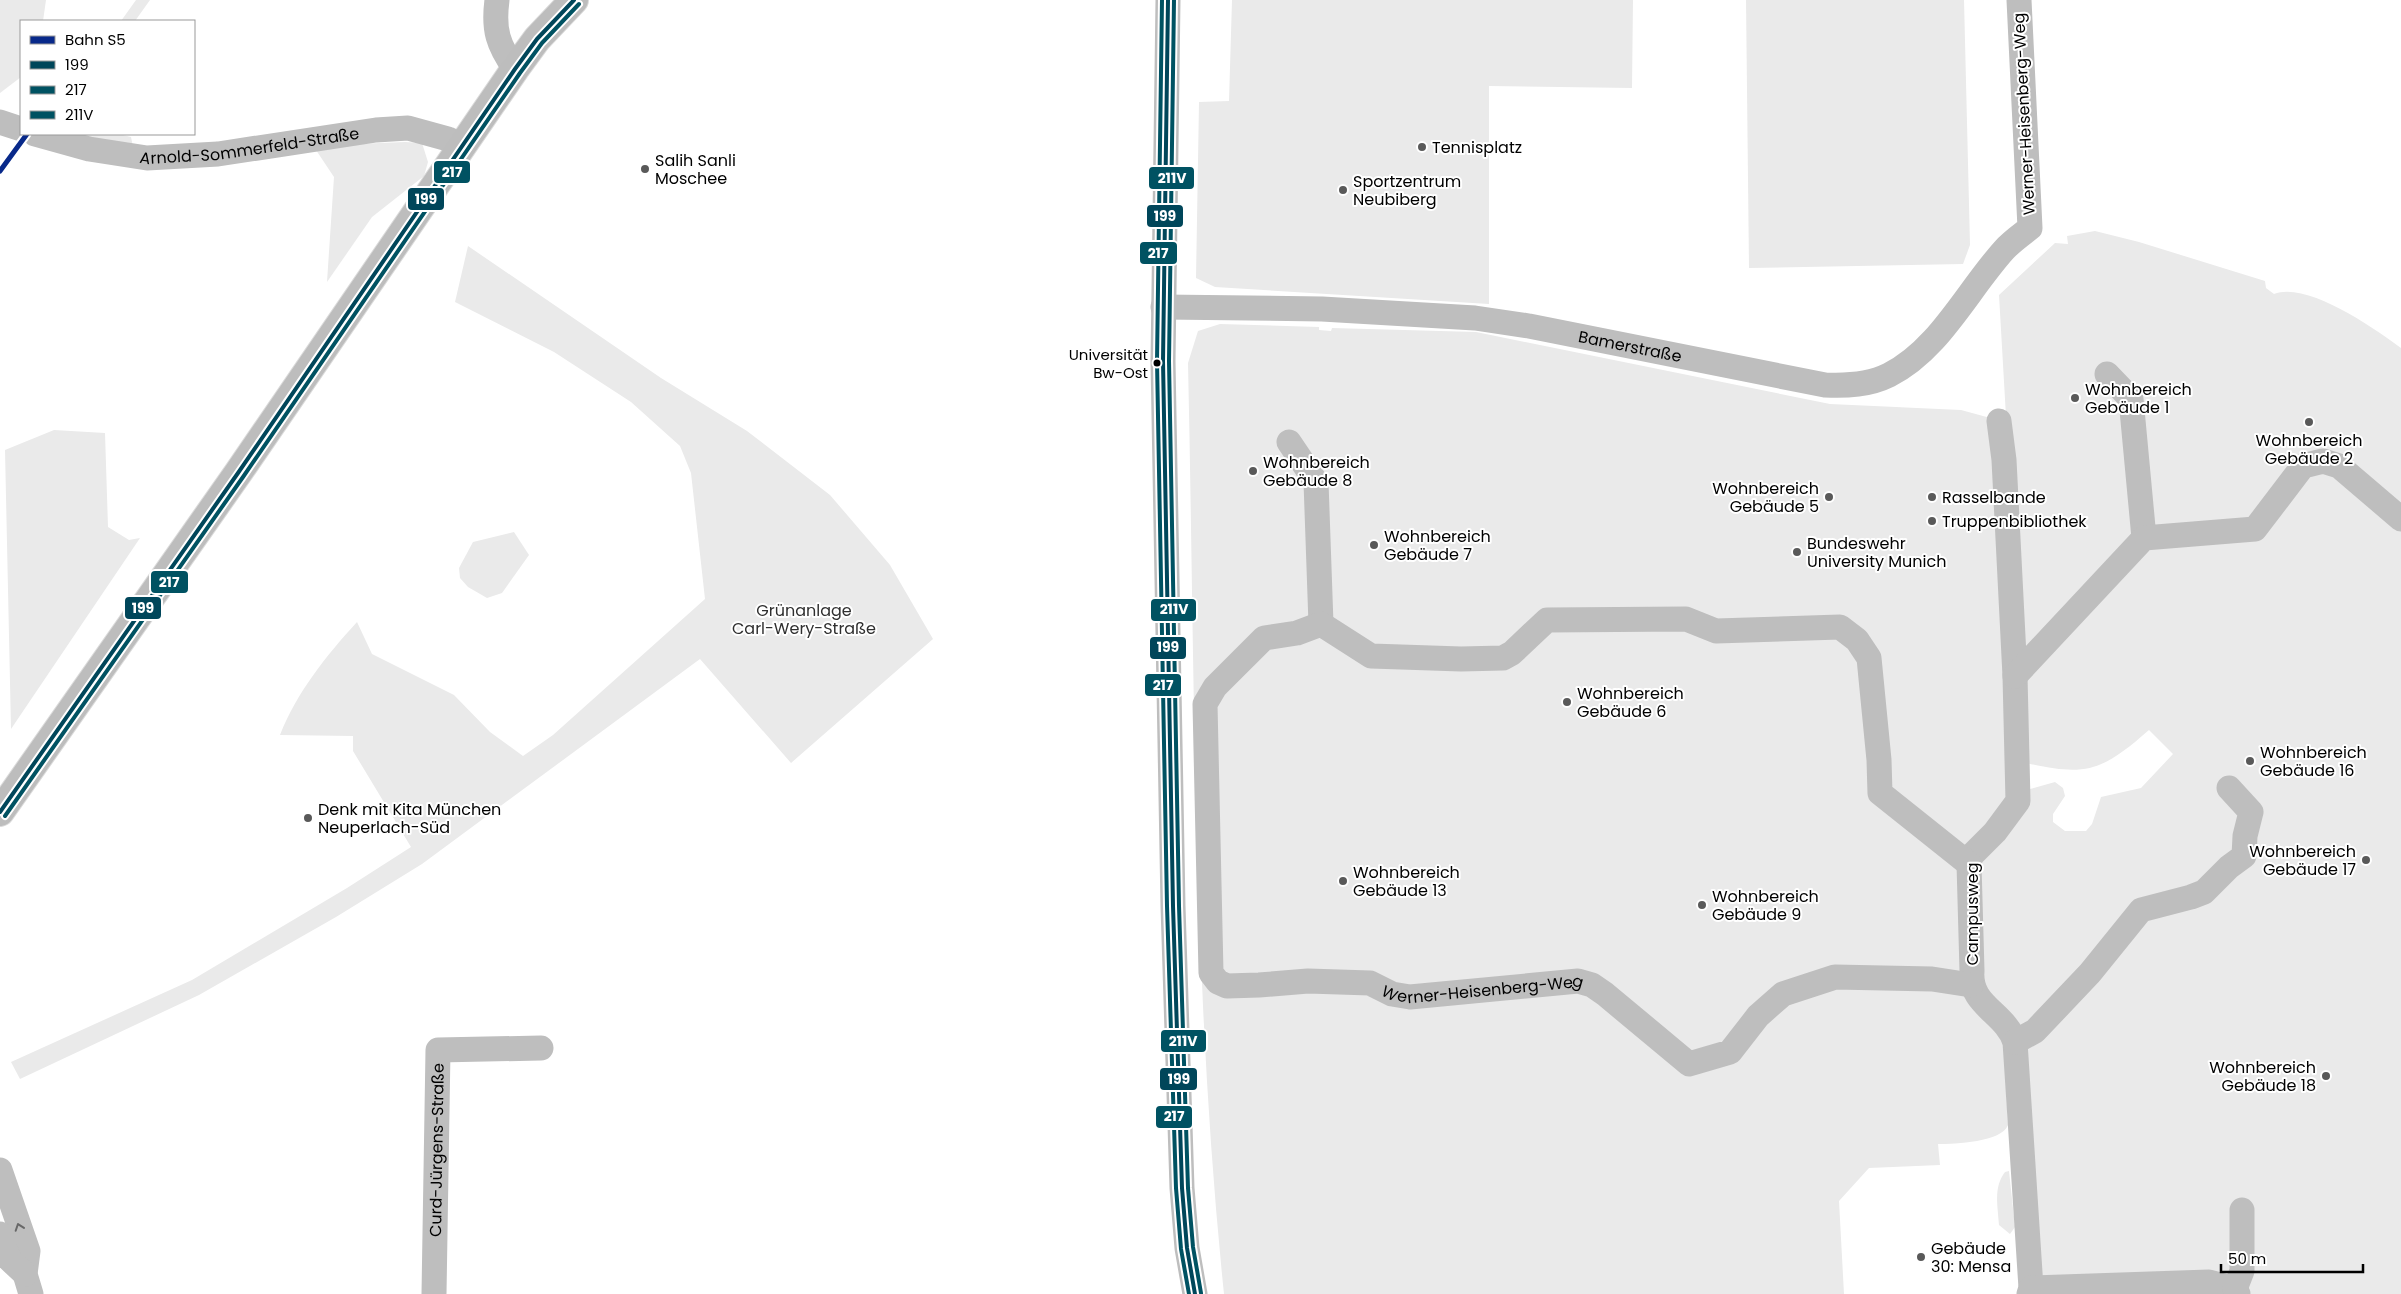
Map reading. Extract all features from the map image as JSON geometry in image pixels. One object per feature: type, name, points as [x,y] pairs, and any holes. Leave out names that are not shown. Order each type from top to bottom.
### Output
[{"type":"main road","points":[[0,812],[232,481],[515,69],[537,39],[574,0]]},
{"type":"street","points":[[497,0],[494,20],[498,40],[515,69]]},
{"type":"street","points":[[1168,0],[1163,307],[1174,945],[1182,1188],[1187,1248],[1196,1294]]},
{"type":"street","name":"Werner-Heisenberg-Weg","points":[[2019,0],[2030,228]]},
{"type":"street","points":[[0,122],[20,129]]},
{"type":"street","name":"Arnold-Sommerfeld-Straße","points":[[39,135],[89,149],[147,158],[218,154],[376,130],[408,128],[448,139],[462,146]]},
{"type":"street","name":"Bamerstraße","points":[[1163,307],[1322,310],[1474,318],[1529,326],[1826,385],[1851,386],[1888,376],[1908,364],[1938,334],[2005,249],[2030,228]]},
{"type":"street","points":[[2107,374],[2130,398],[2144,538]]},
{"type":"street","name":"Campusweg","points":[[1999,421],[2004,460],[2015,676],[2018,801],[2000,826],[1971,856],[1969,864],[1971,985],[1977,996],[2008,1026],[2015,1042],[2030,1291],[2209,1282],[2236,1292]]},
{"type":"street","points":[[1289,442],[1316,482],[1321,624],[1371,656],[1452,659],[1503,658],[1522,645],[1547,620],[1686,619],[1716,631],[1840,627],[1857,640],[1869,658],[1879,760],[1880,793],[1969,864]]},
{"type":"street","points":[[2015,676],[2144,538],[2255,529],[2303,466],[2324,462],[2340,466],[2401,518]]},
{"type":"street","name":"Werner-Heisenberg-Weg","points":[[1321,624],[1297,633],[1264,638],[1215,687],[1204,704],[1211,973],[1218,982],[1227,986],[1308,980],[1370,983],[1392,994],[1410,997],[1578,981],[1592,985],[1605,994],[1689,1064],[1730,1052],[1758,1016],[1783,994],[1836,977],[1932,979],[1971,985]]},
{"type":"street","points":[[2012,625],[2020,642],[2027,646],[2044,645]]},
{"type":"street","points":[[2015,1042],[2036,1031],[2090,973],[2142,910],[2204,892],[2229,867],[2244,856],[2251,812],[2229,788]]},
{"type":"street","name":"Curd-Jürgens-Straße","points":[[434,1294],[438,1050],[541,1048]]},
{"type":"street","points":[[0,1170],[28,1251],[28,1284]]},
{"type":"street","points":[[2236,1292],[2242,1271],[2242,1210]]},
{"type":"street","points":[[0,1234],[9,1259],[28,1284]]},
{"type":"green space","points":[[0,0],[46,0],[43,20],[20,20],[20,78],[0,93]]},
{"type":"green space","points":[[136,0],[150,0],[136,20],[122,20]]},
{"type":"green space","name":"Sportzentrum Neubiberg","points":[[1232,0],[1633,0],[1632,88],[1489,86],[1489,304],[1215,287],[1196,278],[1199,102],[1229,101]]},
{"type":"green space","points":[[1746,0],[1964,0],[1970,245],[1963,264],[1749,268]]},
{"type":"green space","points":[[75,135],[123,135],[131,137],[133,147]]},
{"type":"green space","points":[[422,143],[428,162],[424,176],[372,217],[327,282],[334,177],[316,150],[355,144]]},
{"type":"green space","points":[[2095,231],[2139,242],[2265,281],[2266,288],[2274,294],[2288,292],[2304,294],[2322,300],[2358,319],[2401,348],[2401,1294],[2036,1294],[2023,1056],[1985,997],[1978,857],[2030,789],[2055,782],[2063,788],[2065,796],[2053,814],[2053,822],[2065,831],[2086,831],[2092,824],[2101,797],[2141,788],[2173,754],[2149,730],[2119,754],[2093,767],[2079,770],[2064,770],[2026,763],[1999,295],[2055,243],[2068,244],[2067,236]]},
{"type":"green space","name":"Grünanlage Carl-Wery-Straße","points":[[468,246],[661,378],[747,431],[830,495],[890,565],[933,639],[791,763],[700,659],[422,864],[336,917],[199,995],[20,1079],[11,1062],[192,980],[347,888],[411,847],[353,751],[353,736],[280,735],[295,704],[313,675],[357,622],[372,654],[454,695],[490,732],[523,756],[553,735],[705,599],[691,473],[680,446],[631,402],[554,352],[455,302]]},
{"type":"green space","points":[[1220,324],[1319,327],[1319,330],[1331,331],[1332,328],[1476,332],[1830,404],[1961,410],[1994,419],[2011,792],[1975,841],[1966,957],[2003,1035],[2008,1125],[2004,1131],[1997,1135],[1977,1141],[1938,1144],[1940,1165],[1869,1168],[1839,1201],[1844,1294],[1224,1294],[1206,1062],[1200,945],[1188,363],[1198,331]]},
{"type":"green space","points":[[54,430],[105,433],[108,527],[129,540],[140,538],[11,729],[5,450]]},
{"type":"green space","points":[[514,532],[529,555],[502,593],[487,598],[468,587],[460,578],[459,568],[473,542]]},
{"type":"green space","points":[[2009,1171],[2015,1227],[2010,1234],[1999,1225],[1997,1197],[2001,1178],[2005,1172]]},
{"type":"rail line","name":"S5","points":[[0,171],[26,135]]},
{"type":"transit line","name":"199","points":[[0,812],[238,473],[515,69],[537,39],[574,0]]},
{"type":"transit line","name":"217","points":[[1162,0],[1157,361],[1167,906],[1176,1188],[1181,1249],[1189,1294]]},
{"type":"transit line","name":"199","points":[[1168,0],[1163,361],[1173,906],[1182,1188],[1187,1248],[1195,1294]]},
{"type":"transit line","name":"211V","points":[[1174,0],[1169,361],[1179,906],[1188,1188],[1193,1247],[1201,1293]]},
{"type":"transit line","name":"217","points":[[5,816],[243,477],[520,73],[542,43],[579,4]]},
{"type":"place","name":"Tennisplatz","points":[[1422,147]]},
{"type":"place","name":"Salih Sanli Moschee","points":[[645,169]]},
{"type":"place","name":"Sportzentrum Neubiberg","points":[[1343,190]]},
{"type":"place","name":"Universität Bw-Ost","points":[[1157,363]]},
{"type":"place","name":"Wohnbereich Gebäude 1","points":[[2075,398]]},
{"type":"place","name":"Wohnbereich Gebäude 2","points":[[2309,422]]},
{"type":"place","name":"Wohnbereich Gebäude 8","points":[[1253,471]]},
{"type":"place","name":"Wohnbereich Gebäude 5","points":[[1829,497]]},
{"type":"place","name":"Rasselbande","points":[[1932,497]]},
{"type":"place","name":"Truppenbibliothek","points":[[1932,521]]},
{"type":"place","name":"Wohnbereich Gebäude 7","points":[[1374,545]]},
{"type":"place","name":"Bundeswehr University Munich","points":[[1797,552]]},
{"type":"place","name":"Wohnbereich Gebäude 6","points":[[1567,702]]},
{"type":"place","name":"Wohnbereich Gebäude 16","points":[[2250,761]]},
{"type":"place","name":"Denk mit Kita München Neuperlach-Süd","points":[[308,818]]},
{"type":"place","name":"Wohnbereich Gebäude 17","points":[[2366,860]]},
{"type":"place","name":"Wohnbereich Gebäude 13","points":[[1343,881]]},
{"type":"place","name":"Wohnbereich Gebäude 9","points":[[1702,905]]},
{"type":"place","name":"Wohnbereich Gebäude 18","points":[[2326,1076]]},
{"type":"place","name":"Gebäude 30: Mensa","points":[[1921,1257]]}]
